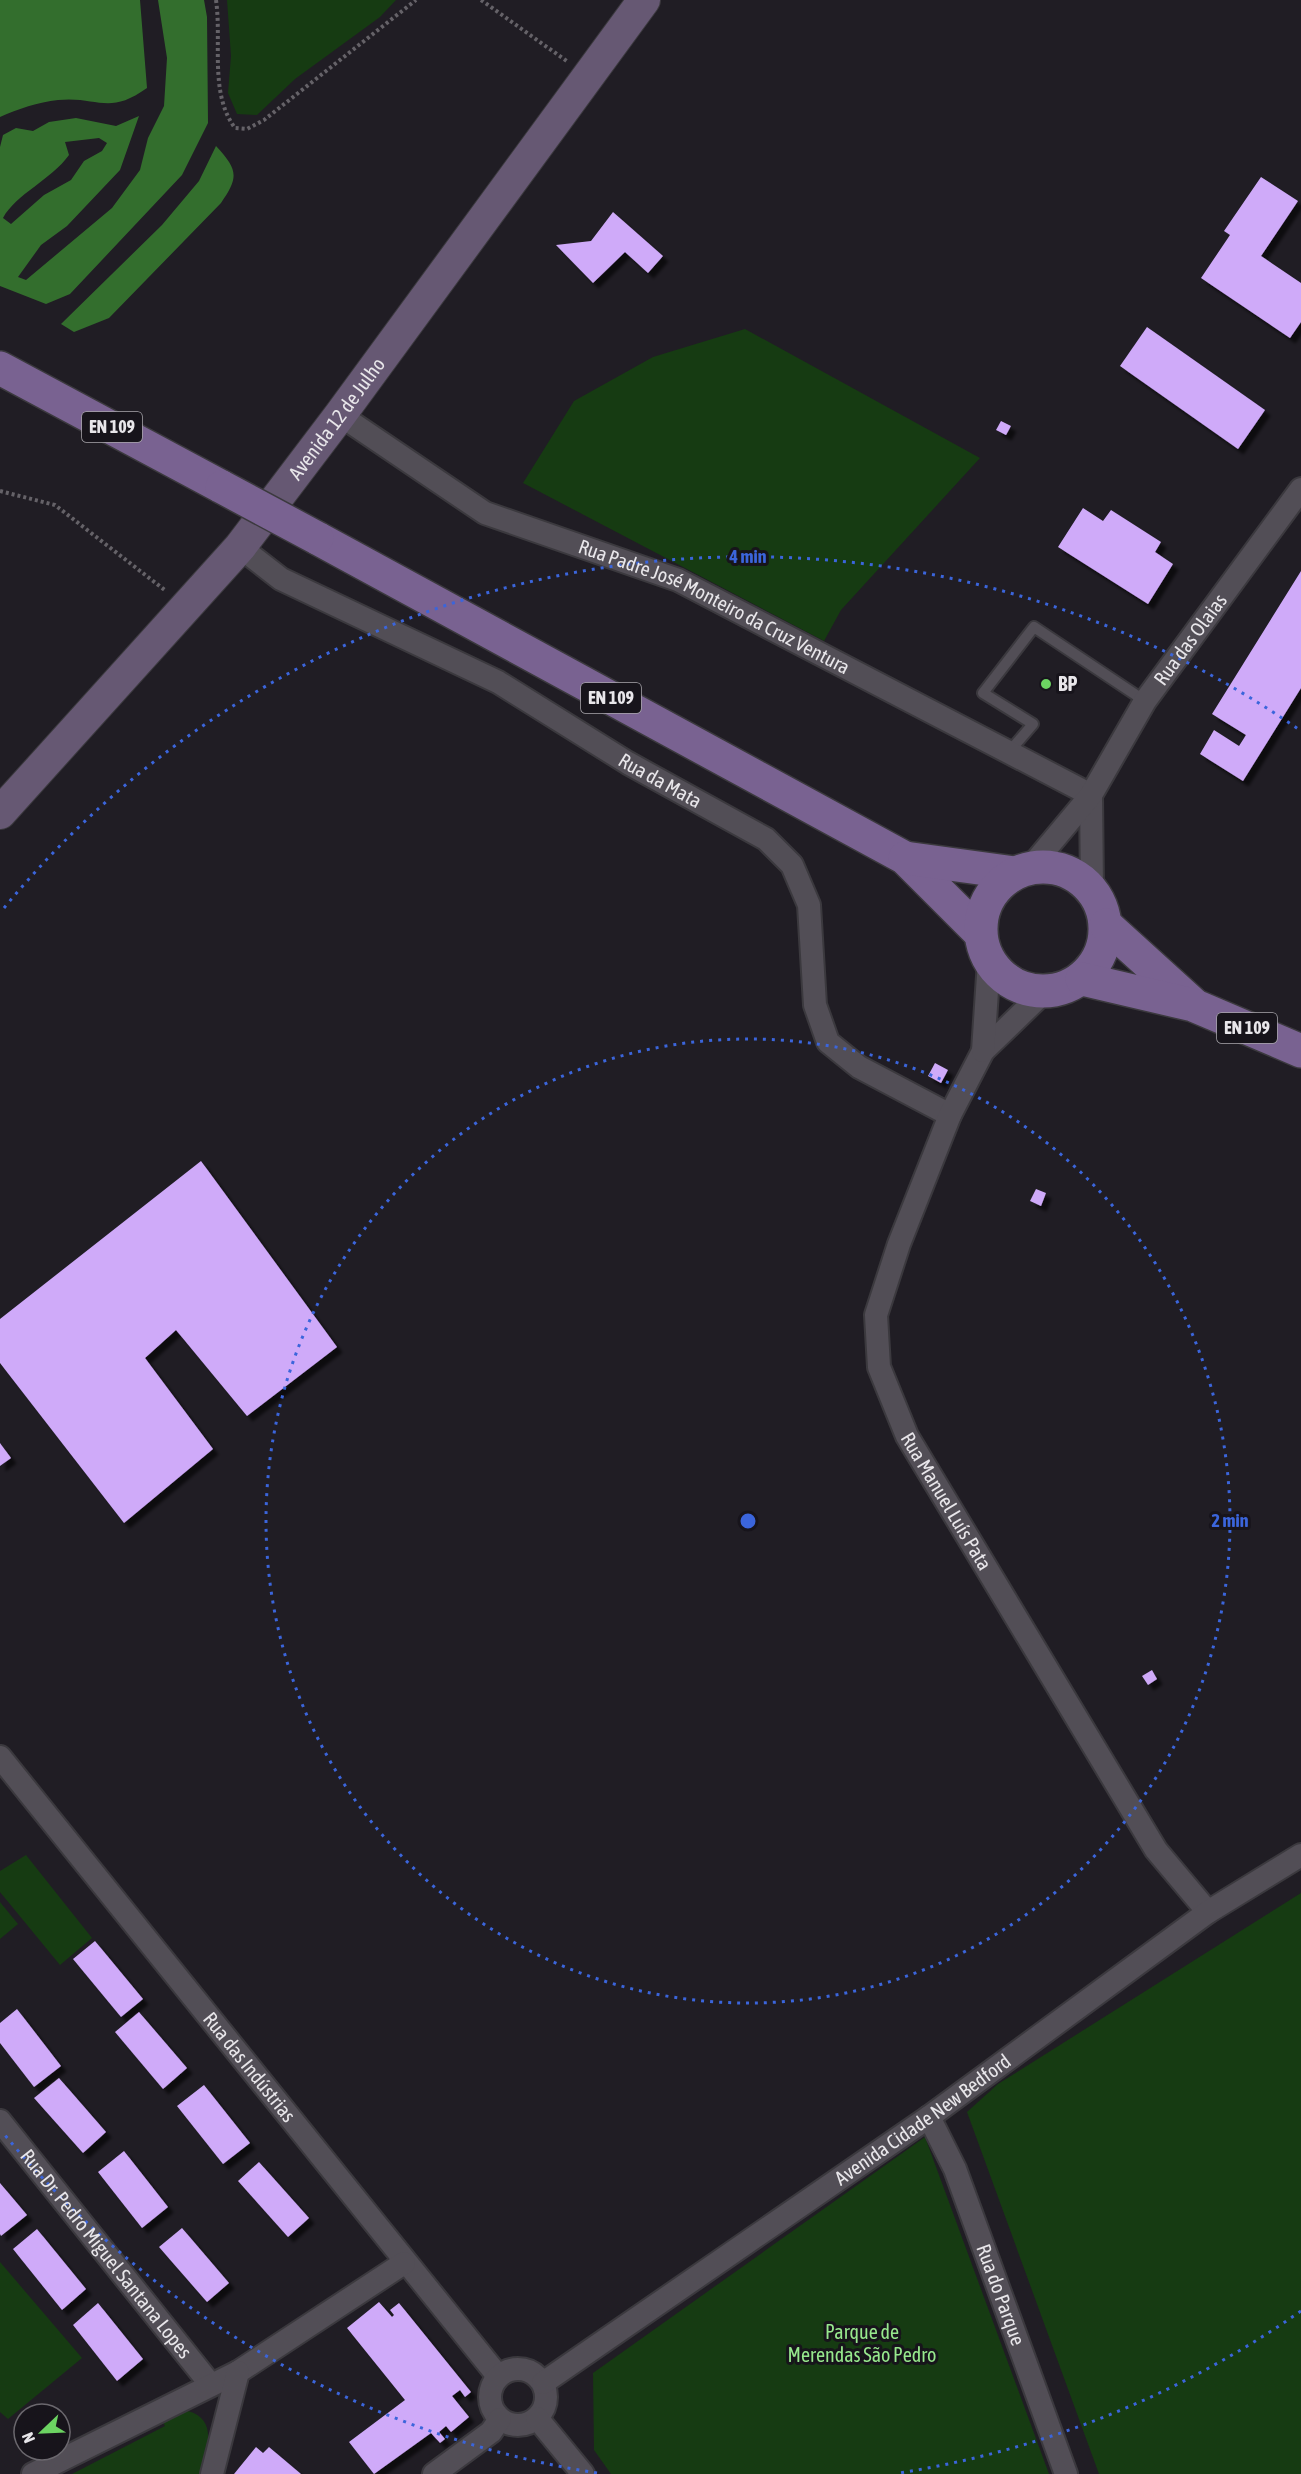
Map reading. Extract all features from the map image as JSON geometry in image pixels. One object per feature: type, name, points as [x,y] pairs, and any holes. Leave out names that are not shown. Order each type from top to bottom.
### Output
[{"type":"main road","name":"Avenida 12 de Julho","points":[[0,813],[240,547],[340,415],[644,0]]},
{"type":"main road","name":"EN 109","points":[[0,368],[905,858]]},
{"type":"main road","points":[[905,858],[1022,871],[1047,867],[1064,870],[1079,878],[1092,890],[1101,906],[1106,925],[1104,945],[1095,964],[1082,979],[1064,989],[1044,992],[1022,989],[1003,978],[985,947],[905,858]]},
{"type":"main road","points":[[985,947],[982,915],[989,898],[1000,884],[1022,871]]},
{"type":"main road","points":[[1106,925],[1193,1005]]},
{"type":"main road","points":[[1082,979],[1193,1005]]},
{"type":"main road","name":"EN 109","points":[[1193,1005],[1301,1051]]},
{"type":"street","name":"Rua Padre José Monteiro da Cruz Ventura","points":[[340,415],[485,513],[678,580],[1091,795]]},
{"type":"street","name":"Rua das Olaias","points":[[1022,871],[1091,795],[1145,701],[1301,489]]},
{"type":"street","name":"Rua da Mata","points":[[240,547],[281,579],[498,682],[628,763],[766,839],[792,865],[809,905],[815,1005],[828,1042],[859,1067],[950,1115]]},
{"type":"street","points":[[1091,795],[1092,890]]},
{"type":"street","points":[[982,1051],[985,947]]},
{"type":"street","points":[[982,1051],[1044,992]]},
{"type":"street","name":"Rua Manuel Luís Pata","points":[[982,1051],[950,1115],[899,1244],[876,1315],[879,1367],[907,1436],[1156,1850],[1208,1912]]},
{"type":"street","name":"Rua das Indústrias","points":[[0,1757],[404,2263],[498,2376]]},
{"type":"street","name":"Avenida Cidade New Bedford","points":[[543,2383],[929,2117],[1208,1912],[1301,1855]]},
{"type":"street","name":"Rua do Parque","points":[[929,2117],[955,2169],[1066,2474]]},
{"type":"street","name":"Rua Dr. Pedro Miguel Santana Lopes","points":[[0,2121],[211,2385]]},
{"type":"street","points":[[33,2474],[238,2372],[404,2263]]},
{"type":"street","points":[[522,2368],[538,2376],[543,2383],[546,2401],[537,2418],[531,2422],[515,2425],[500,2419],[490,2403],[490,2393],[498,2376],[505,2371],[522,2368]]},
{"type":"street","points":[[212,2474],[238,2372]]},
{"type":"street","points":[[537,2418],[583,2474]]},
{"type":"street","points":[[434,2474],[491,2432],[500,2419]]},
{"type":"lane","points":[[1009,753],[1033,724],[983,693],[1034,627],[1145,701]]},
{"type":"path","points":[[216,0],[219,94],[225,114],[235,128],[247,129],[264,120],[416,0]]},
{"type":"path","points":[[481,0],[588,77]]},
{"type":"path","points":[[0,491],[55,505],[186,606]]},
{"type":"green space","points":[[227,0],[396,0],[380,17],[295,79],[257,115],[237,114],[228,93],[231,56]]},
{"type":"green space","points":[[745,329],[980,458],[841,610],[824,641],[523,483],[574,401],[653,357]]},
{"type":"green space","points":[[26,1855],[92,1938],[60,1965],[0,1892],[0,1871]]},
{"type":"green space","points":[[1301,1893],[1301,2474],[1099,2474],[967,2112],[998,2084]]},
{"type":"green space","points":[[0,1902],[18,1924],[0,1939]]},
{"type":"green space","name":"Parque de Merendas São Pedro","points":[[925,2137],[1049,2474],[611,2474],[594,2450],[593,2373]]},
{"type":"green space","points":[[0,2262],[82,2358],[29,2402],[12,2402],[12,2416],[8,2419],[0,2412]]},
{"type":"green space","points":[[188,2411],[204,2421],[207,2428],[208,2446],[203,2474],[72,2474],[165,2426],[162,2420]]},
{"type":"shaded area","points":[[0,0],[140,0],[147,88],[134,96],[112,103],[58,100],[28,106],[0,117]]},
{"type":"shaded area","points":[[158,0],[204,0],[207,17],[208,123],[182,175],[70,294],[46,304],[0,286],[0,147],[3,135],[16,128],[33,131],[49,122],[76,118],[116,126],[139,116],[120,170],[67,226],[41,245],[18,277],[26,280],[112,208],[140,170],[148,138],[164,106],[167,58]],"holes":[[[99,138],[107,143],[102,151],[84,161],[71,180],[44,195],[11,224],[3,218],[16,202],[62,164],[69,155],[65,142]]]},
{"type":"shaded area","points":[[216,146],[229,161],[234,174],[231,186],[221,203],[109,318],[74,332],[61,324],[162,225],[199,181]]},
{"type":"building","points":[[1261,177],[1298,201],[1261,256],[1301,283],[1301,322],[1290,338],[1201,278],[1230,235],[1224,231]]},
{"type":"building","points":[[613,212],[663,256],[648,273],[625,252],[593,283],[556,245],[591,241]]},
{"type":"building","points":[[1147,327],[1265,410],[1238,449],[1120,366]]},
{"type":"building","points":[[1001,421],[1011,426],[1006,435],[996,430]]},
{"type":"building","points":[[1083,508],[1103,521],[1111,510],[1161,542],[1155,552],[1173,564],[1148,604],[1058,547]]},
{"type":"building","points":[[1301,571],[1301,688],[1243,781],[1200,754],[1214,730],[1239,746],[1246,735],[1212,714]]},
{"type":"building","points":[[935,1063],[948,1070],[941,1083],[928,1076]]},
{"type":"building","points":[[201,1161],[337,1347],[247,1416],[176,1330],[145,1358],[213,1449],[124,1523],[0,1363],[0,1319]]},
{"type":"building","points":[[1036,1189],[1046,1193],[1041,1206],[1030,1201]]},
{"type":"building","points":[[0,1443],[11,1458],[0,1466]]},
{"type":"building","points":[[1152,1670],[1157,1679],[1148,1685],[1142,1676]]},
{"type":"building","points":[[95,1941],[143,1999],[121,2017],[73,1959]]},
{"type":"building","points":[[17,2009],[61,2066],[34,2087],[0,2043],[0,2023]]},
{"type":"building","points":[[139,2012],[187,2068],[163,2089],[115,2032]]},
{"type":"building","points":[[59,2078],[106,2132],[83,2153],[34,2098]]},
{"type":"building","points":[[204,2085],[250,2143],[223,2164],[177,2106]]},
{"type":"building","points":[[124,2151],[168,2207],[142,2228],[98,2172]]},
{"type":"building","points":[[259,2162],[309,2218],[288,2237],[238,2181]]},
{"type":"building","points":[[0,2183],[27,2215],[1,2236],[0,2234]]},
{"type":"building","points":[[182,2228],[229,2283],[207,2302],[159,2247]]},
{"type":"building","points":[[37,2229],[86,2289],[62,2310],[13,2249]]},
{"type":"building","points":[[379,2302],[392,2317],[394,2315],[390,2310],[399,2303],[471,2392],[465,2397],[460,2390],[452,2396],[469,2417],[451,2432],[446,2426],[439,2432],[445,2439],[440,2443],[431,2433],[374,2474],[349,2442],[405,2400],[347,2328]]},
{"type":"building","points":[[98,2303],[143,2359],[117,2381],[73,2325]]},
{"type":"building","points":[[256,2447],[263,2453],[269,2447],[301,2474],[234,2474]]},
{"type":"place","name":"BP","points":[[1046,684]]}]
